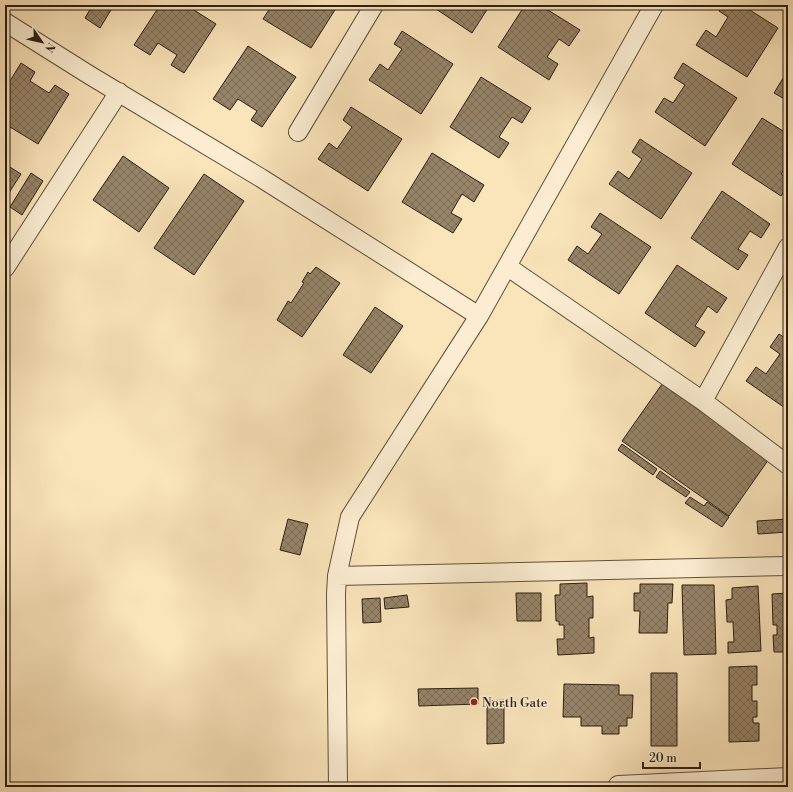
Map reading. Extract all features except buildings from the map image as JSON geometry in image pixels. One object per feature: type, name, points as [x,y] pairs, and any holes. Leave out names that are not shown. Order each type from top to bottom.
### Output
[{"type":"street","points":[[298,132],[374,5]]},
{"type":"street","points":[[338,787],[337,576],[350,517],[479,316],[654,5]]},
{"type":"street","points":[[5,22],[261,178],[479,316]]},
{"type":"street","points":[[5,268],[119,92]]},
{"type":"street","points":[[703,400],[788,247]]},
{"type":"street","points":[[508,266],[703,400],[788,465]]},
{"type":"street","points":[[337,576],[788,566]]},
{"type":"street","points":[[619,787],[667,786],[788,779]]},
{"type":"place","name":"North Gate","points":[[474,702]]}]
